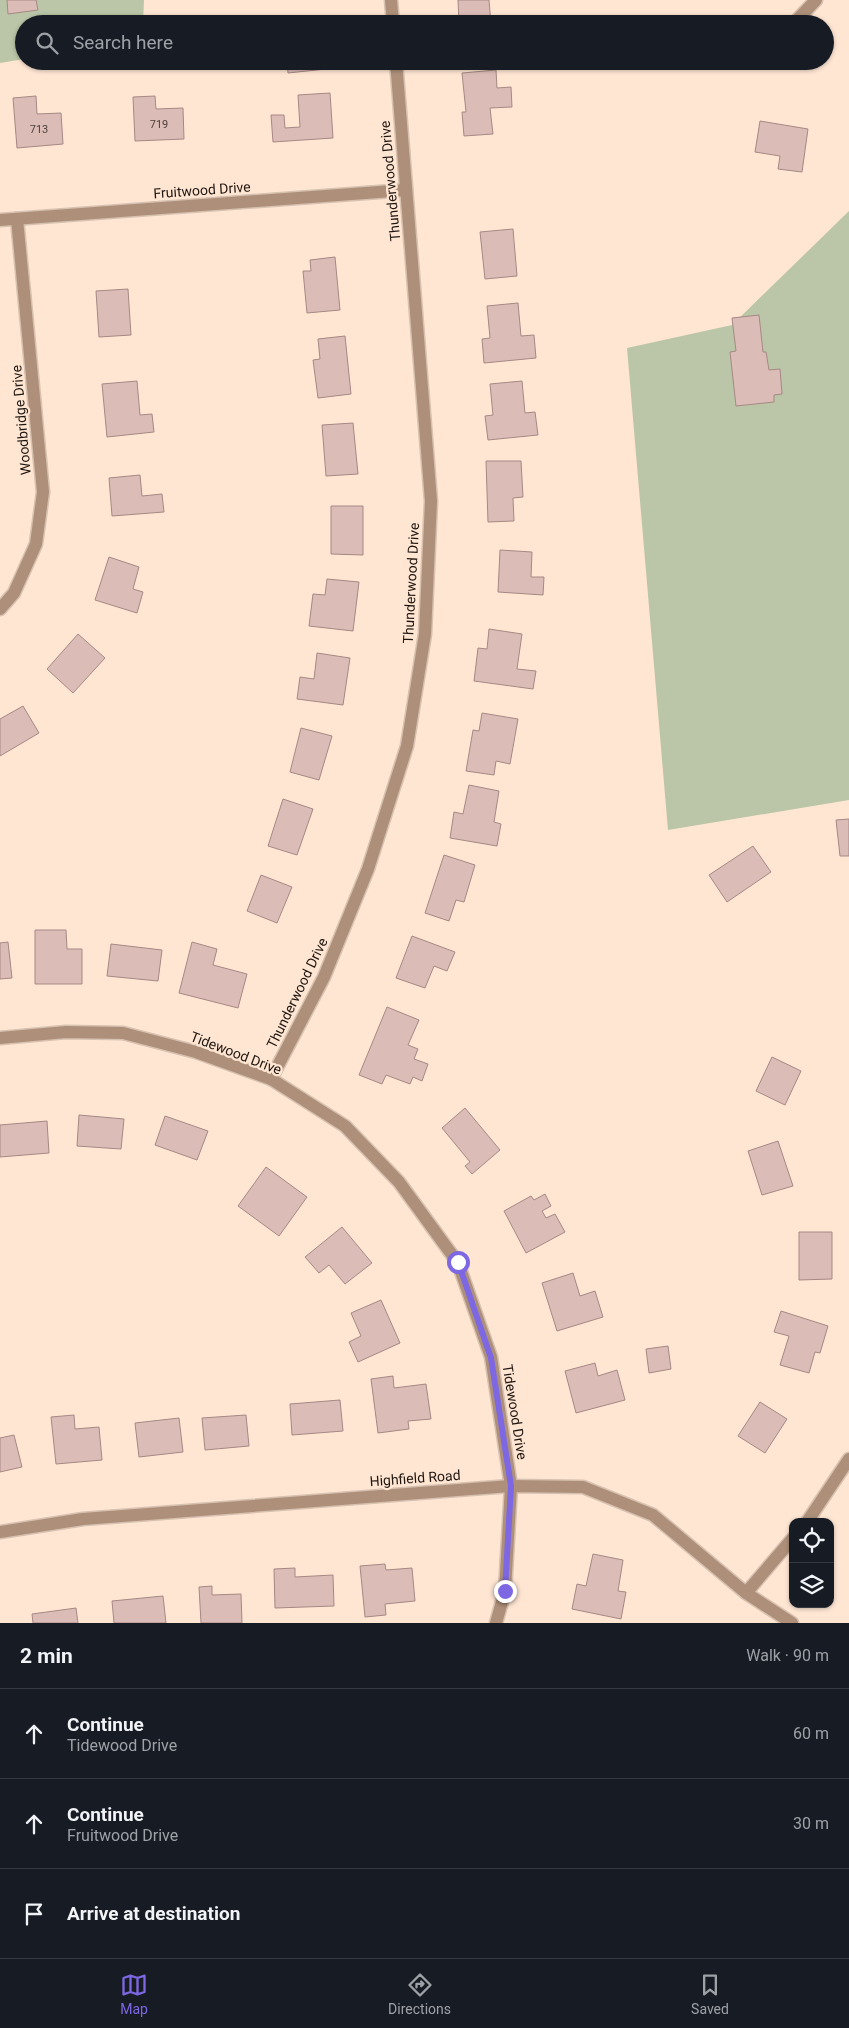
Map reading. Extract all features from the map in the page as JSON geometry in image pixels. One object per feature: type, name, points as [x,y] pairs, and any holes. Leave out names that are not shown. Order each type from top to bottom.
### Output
[{"type":"street","points":[[390,0],[391,15]]},
{"type":"street","points":[[801,15],[816,0]]},
{"type":"street","name":"Thunderwood Drive","points":[[271,1079],[324,977],[368,869],[407,746],[425,634],[431,502],[397,70]]},
{"type":"street","name":"Fruitwood Drive","points":[[0,220],[406,190]]},
{"type":"street","name":"Woodbridge Drive","points":[[0,609],[14,593],[36,544],[43,492],[17,219]]},
{"type":"street","name":"Tidewood Drive","points":[[0,1038],[66,1032],[123,1033],[196,1052],[271,1079],[345,1126],[399,1182],[458,1262],[491,1358],[511,1486]]},
{"type":"street","points":[[810,1518],[849,1459]]},
{"type":"street","points":[[496,1623],[505,1591],[511,1486]]},
{"type":"street","name":"Highfield Road","points":[[0,1532],[84,1519],[511,1486],[583,1487],[653,1515],[746,1593],[792,1623]]},
{"type":"street","points":[[746,1593],[789,1543]]},
{"type":"green space","points":[[0,0],[144,0],[143,15],[15,15],[15,60],[0,63]]},
{"type":"green space","points":[[849,211],[849,800],[668,830],[627,348],[732,325]]},
{"type":"building","points":[[7,0],[36,0],[38,10],[8,14]]},
{"type":"building","points":[[458,0],[489,0],[490,15],[459,15]]},
{"type":"building","points":[[288,70],[316,70],[288,73]]},
{"type":"building","points":[[496,70],[497,88],[511,87],[512,107],[490,108],[493,134],[464,136],[462,112],[466,112],[462,73]]},
{"type":"building","points":[[330,93],[333,138],[273,142],[271,115],[284,115],[285,128],[300,127],[298,95]]},
{"type":"building","points":[[36,96],[37,114],[61,113],[63,144],[17,148],[13,98]]},
{"type":"building","points":[[155,96],[156,109],[183,108],[184,139],[135,141],[133,97]]},
{"type":"building","points":[[760,121],[808,129],[802,172],[778,169],[780,156],[755,152]]},
{"type":"building","points":[[513,229],[517,276],[485,279],[480,232]]},
{"type":"building","points":[[335,257],[340,310],[307,313],[303,271],[311,271],[310,260]]},
{"type":"building","points":[[128,289],[131,335],[99,337],[96,291]]},
{"type":"building","points":[[518,303],[521,336],[534,335],[536,358],[484,363],[482,339],[490,338],[487,306]]},
{"type":"building","points":[[759,315],[763,352],[766,352],[769,370],[780,369],[782,394],[774,395],[774,402],[736,406],[730,352],[736,351],[732,318]]},
{"type":"building","points":[[345,336],[351,394],[318,398],[313,360],[320,359],[318,339]]},
{"type":"building","points":[[137,381],[140,415],[152,414],[154,432],[107,437],[102,384]]},
{"type":"building","points":[[522,381],[525,413],[535,412],[538,435],[488,440],[485,416],[493,415],[490,384]]},
{"type":"building","points":[[353,423],[358,474],[326,476],[322,425]]},
{"type":"building","points":[[486,461],[521,461],[523,497],[513,498],[514,521],[488,522]]},
{"type":"building","points":[[140,475],[142,496],[162,494],[164,512],[112,516],[109,478]]},
{"type":"building","points":[[331,506],[363,506],[363,555],[331,554]]},
{"type":"building","points":[[500,550],[532,552],[531,577],[544,577],[543,595],[498,592]]},
{"type":"building","points":[[109,557],[139,567],[133,589],[143,592],[137,613],[95,600]]},
{"type":"building","points":[[327,579],[359,582],[353,631],[309,626],[313,594],[325,595]]},
{"type":"building","points":[[489,629],[522,634],[517,669],[536,671],[533,689],[474,681],[478,648],[487,649]]},
{"type":"building","points":[[78,634],[105,658],[73,693],[47,669]]},
{"type":"building","points":[[317,653],[350,658],[343,705],[297,699],[300,677],[314,679]]},
{"type":"building","points":[[23,706],[39,733],[0,756],[0,719]]},
{"type":"building","points":[[482,713],[518,719],[510,764],[496,761],[494,775],[466,771],[473,730],[479,731]]},
{"type":"building","points":[[301,728],[332,736],[319,780],[290,772]]},
{"type":"building","points":[[469,785],[499,791],[494,822],[501,824],[497,846],[450,838],[454,812],[463,814]]},
{"type":"building","points":[[283,799],[313,809],[297,855],[268,846]]},
{"type":"building","points":[[849,819],[849,856],[840,856],[836,820]]},
{"type":"building","points":[[753,846],[771,872],[727,902],[709,875]]},
{"type":"building","points":[[444,855],[475,865],[464,902],[456,900],[449,921],[425,913]]},
{"type":"building","points":[[261,875],[292,887],[277,923],[247,911]]},
{"type":"building","points":[[35,930],[66,930],[67,949],[82,949],[82,984],[35,984]]},
{"type":"building","points":[[412,936],[455,952],[447,971],[434,966],[425,988],[396,978]]},
{"type":"building","points":[[8,942],[12,978],[0,979],[0,943]]},
{"type":"building","points":[[192,942],[217,949],[213,965],[247,974],[238,1008],[179,993]]},
{"type":"building","points":[[111,944],[162,950],[158,981],[107,976]]},
{"type":"building","points":[[387,1007],[419,1020],[408,1045],[418,1049],[414,1059],[428,1064],[422,1081],[413,1077],[410,1084],[386,1075],[382,1084],[359,1075]]},
{"type":"building","points":[[772,1057],[801,1071],[785,1105],[756,1091]]},
{"type":"building","points":[[465,1108],[500,1150],[472,1174],[465,1166],[470,1162],[442,1128]]},
{"type":"building","points":[[79,1115],[124,1119],[121,1149],[77,1146]]},
{"type":"building","points":[[165,1116],[208,1131],[197,1160],[155,1145]]},
{"type":"building","points":[[47,1121],[49,1153],[0,1157],[0,1125]]},
{"type":"building","points":[[778,1141],[793,1186],[762,1195],[748,1151]]},
{"type":"building","points":[[266,1167],[307,1197],[279,1236],[238,1206]]},
{"type":"building","points":[[545,1194],[551,1206],[542,1211],[546,1218],[555,1214],[565,1232],[526,1253],[504,1211],[531,1196],[534,1200]]},
{"type":"building","points":[[342,1227],[372,1263],[345,1284],[329,1265],[319,1273],[305,1257]]},
{"type":"building","points":[[799,1232],[832,1232],[832,1279],[799,1280]]},
{"type":"building","points":[[573,1273],[580,1296],[595,1291],[603,1317],[557,1331],[542,1283]]},
{"type":"building","points":[[381,1300],[400,1343],[358,1362],[349,1342],[361,1336],[351,1313]]},
{"type":"building","points":[[781,1311],[828,1326],[820,1353],[815,1352],[809,1373],[780,1365],[789,1336],[774,1332]]},
{"type":"building","points":[[668,1346],[671,1369],[649,1373],[646,1349]]},
{"type":"building","points":[[595,1363],[598,1376],[617,1370],[625,1400],[576,1413],[565,1371]]},
{"type":"building","points":[[393,1376],[394,1388],[426,1384],[431,1419],[408,1421],[409,1429],[378,1433],[371,1379]]},
{"type":"building","points":[[340,1400],[343,1431],[292,1435],[290,1404]]},
{"type":"building","points":[[760,1402],[787,1419],[765,1453],[738,1436]]},
{"type":"building","points":[[74,1415],[75,1429],[99,1427],[102,1460],[56,1464],[51,1417]]},
{"type":"building","points":[[246,1415],[249,1446],[205,1450],[202,1418]]},
{"type":"building","points":[[179,1418],[183,1452],[139,1457],[135,1423]]},
{"type":"building","points":[[14,1435],[22,1467],[0,1472],[0,1438]]},
{"type":"building","points":[[593,1554],[623,1560],[618,1591],[626,1592],[621,1619],[572,1609],[577,1584],[586,1586]]},
{"type":"building","points":[[385,1564],[386,1570],[412,1568],[415,1601],[385,1604],[386,1615],[365,1617],[360,1566]]},
{"type":"building","points":[[295,1568],[295,1577],[333,1575],[334,1606],[275,1608],[274,1569]]},
{"type":"building","points":[[212,1586],[212,1595],[241,1594],[242,1623],[201,1623],[199,1587]]},
{"type":"building","points":[[163,1596],[166,1623],[114,1623],[112,1601]]},
{"type":"building","points":[[76,1608],[78,1623],[33,1623],[32,1614]]},
{"type":"route","points":[[458,1262],[491,1358],[511,1486],[505,1591]]}]
